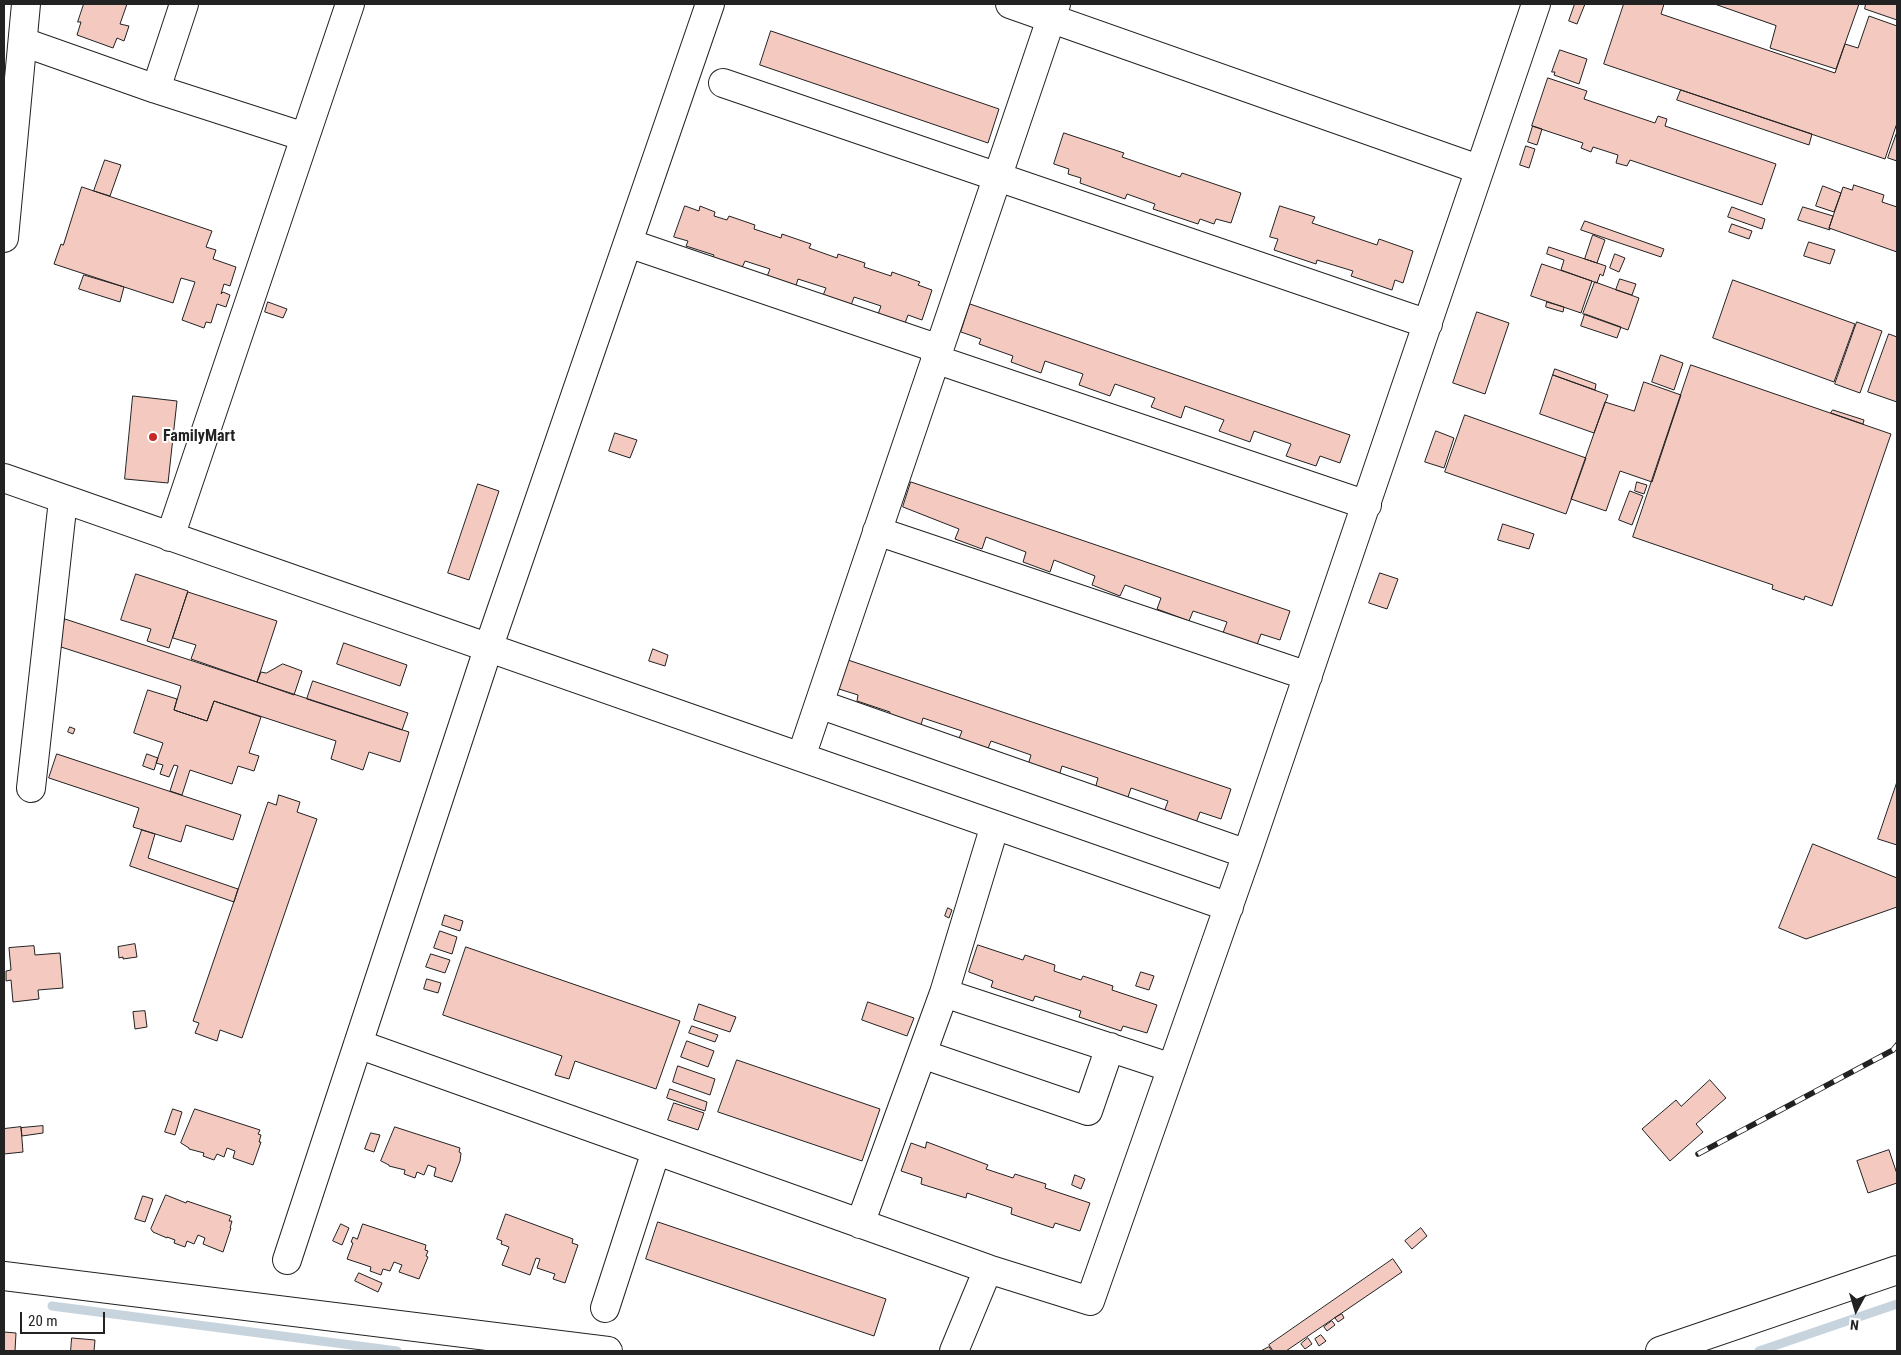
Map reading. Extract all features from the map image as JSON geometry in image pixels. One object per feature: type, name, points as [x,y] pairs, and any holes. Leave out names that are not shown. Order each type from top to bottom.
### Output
[{"type":"street","points":[[4,238],[26,4]]},
{"type":"street","points":[[156,89],[184,4]]},
{"type":"street","points":[[170,537],[350,4]]},
{"type":"street","points":[[287,1260],[488,649],[710,4]]},
{"type":"street","points":[[1010,4],[1053,11],[1478,169]]},
{"type":"street","points":[[358,1044],[988,1270],[1090,1301],[1229,907],[1428,324],[1478,169],[1536,4]]},
{"type":"street","points":[[800,757],[1053,11]]},
{"type":"street","points":[[23,42],[156,89],[305,138]]},
{"type":"street","points":[[723,83],[1428,324]]},
{"type":"street","points":[[628,243],[1366,505]]},
{"type":"street","points":[[4,478],[1229,907]]},
{"type":"street","points":[[30,788],[63,500]]},
{"type":"street","points":[[877,531],[1308,676]]},
{"type":"street","points":[[819,704],[1247,854]]},
{"type":"street","points":[[860,1224],[944,993],[995,825]]},
{"type":"street","points":[[944,993],[1172,1068]]},
{"type":"street","points":[[922,1054],[1088,1111],[1110,1048]]},
{"type":"street","points":[[605,1308],[656,1151]]},
{"type":"street","points":[[954,1351],[988,1270]]},
{"type":"street","points":[[1660,1351],[1897,1270]]},
{"type":"street","points":[[4,1276],[608,1351]]},
{"type":"building","points":[[84,4],[127,4],[120,24],[129,26],[124,41],[117,38],[113,48],[77,35],[81,22],[78,22]]},
{"type":"building","points":[[1575,4],[1585,4],[1577,24],[1569,21]]},
{"type":"building","points":[[1624,4],[1664,4],[1661,14],[1835,73],[1845,44],[1858,48],[1869,16],[1897,26],[1897,123],[1885,159],[1604,64]]},
{"type":"building","points":[[1715,4],[1859,4],[1836,69],[1770,48],[1776,26]]},
{"type":"building","points":[[1866,4],[1897,4],[1897,20],[1865,9]]},
{"type":"building","points":[[771,31],[999,109],[988,143],[760,65]]},
{"type":"building","points":[[1560,50],[1587,59],[1579,84],[1554,75],[1555,72],[1552,72]]},
{"type":"building","points":[[1548,78],[1587,91],[1584,99],[1655,123],[1658,116],[1667,119],[1665,126],[1776,164],[1762,205],[1630,160],[1627,166],[1616,163],[1618,155],[1593,147],[1591,152],[1581,148],[1583,143],[1532,126]]},
{"type":"building","points":[[1681,90],[1812,134],[1809,145],[1677,100]]},
{"type":"building","points":[[1533,126],[1542,129],[1537,145],[1528,142]]},
{"type":"building","points":[[1897,132],[1897,161],[1888,158]]},
{"type":"building","points":[[1064,133],[1124,153],[1122,157],[1180,177],[1182,173],[1241,193],[1231,223],[1216,219],[1214,224],[1200,219],[1198,224],[1153,209],[1155,204],[1127,194],[1125,199],[1080,183],[1081,178],[1068,174],[1069,169],[1054,164]]},
{"type":"building","points":[[1526,146],[1535,149],[1529,168],[1520,165]]},
{"type":"building","points":[[105,160],[121,165],[110,196],[94,191]]},
{"type":"building","points":[[1854,185],[1884,195],[1882,202],[1897,207],[1897,252],[1829,228],[1843,187],[1852,190]]},
{"type":"building","points":[[1823,186],[1841,193],[1834,212],[1816,206]]},
{"type":"building","points":[[82,187],[212,231],[206,247],[216,250],[213,259],[236,267],[230,286],[224,284],[221,294],[223,292],[230,295],[226,307],[217,304],[211,323],[206,322],[204,328],[182,320],[195,282],[181,278],[173,303],[54,264],[61,244],[63,245]]},
{"type":"building","points":[[685,206],[699,211],[700,206],[715,212],[714,216],[727,220],[729,216],[755,225],[754,229],[781,238],[782,234],[811,244],[809,248],[837,258],[838,254],[865,263],[864,267],[891,276],[892,272],[920,282],[918,285],[932,290],[922,320],[908,315],[904,326],[877,317],[881,306],[854,297],[850,308],[822,298],[826,288],[798,279],[795,289],[766,279],[770,269],[745,261],[741,270],[712,259],[714,255],[686,246],[688,241],[674,237]]},
{"type":"building","points":[[1280,206],[1315,217],[1312,223],[1377,245],[1379,239],[1413,251],[1403,283],[1395,280],[1392,290],[1351,276],[1353,271],[1317,260],[1316,264],[1274,250],[1278,239],[1270,237]]},
{"type":"building","points":[[1732,207],[1765,219],[1762,229],[1728,217]]},
{"type":"building","points":[[1803,207],[1833,216],[1830,230],[1798,220]]},
{"type":"building","points":[[1585,221],[1664,249],[1661,257],[1581,230]]},
{"type":"building","points":[[1732,224],[1752,231],[1749,239],[1729,232]]},
{"type":"building","points":[[1593,235],[1605,240],[1597,263],[1585,259]]},
{"type":"building","points":[[1809,242],[1835,250],[1830,264],[1804,256]]},
{"type":"building","points":[[1549,247],[1606,266],[1603,276],[1600,274],[1597,283],[1561,270],[1564,260],[1547,254]]},
{"type":"building","points":[[1615,254],[1625,258],[1619,272],[1610,268]]},
{"type":"building","points":[[1542,264],[1592,281],[1581,313],[1531,296]]},
{"type":"building","points":[[84,275],[124,287],[120,302],[79,289]]},
{"type":"building","points":[[1620,279],[1636,284],[1632,295],[1616,290]]},
{"type":"building","points":[[1733,280],[1855,324],[1834,382],[1713,338]]},
{"type":"building","points":[[1595,282],[1639,298],[1628,330],[1583,314]]},
{"type":"building","points":[[268,302],[287,309],[283,318],[265,312]]},
{"type":"building","points":[[1547,302],[1564,307],[1563,312],[1546,307]]},
{"type":"building","points":[[970,304],[1350,435],[1340,463],[1320,456],[1316,466],[1286,456],[1291,444],[1254,431],[1250,442],[1219,431],[1224,420],[1185,406],[1181,418],[1151,407],[1155,398],[1115,384],[1110,396],[1079,385],[1083,374],[1045,361],[1041,373],[1011,362],[1013,356],[979,344],[981,339],[961,332]]},
{"type":"building","points":[[1477,312],[1509,323],[1485,394],[1453,383]]},
{"type":"building","points":[[1585,314],[1621,327],[1617,338],[1581,326]]},
{"type":"building","points":[[1857,322],[1882,331],[1860,393],[1835,384]]},
{"type":"building","points":[[1889,334],[1897,337],[1897,402],[1868,392]]},
{"type":"building","points":[[1661,355],[1683,363],[1674,390],[1652,382]]},
{"type":"building","points":[[1691,365],[1891,434],[1832,606],[1805,596],[1804,600],[1772,589],[1773,585],[1633,537]]},
{"type":"building","points":[[1555,369],[1596,384],[1595,390],[1553,375]]},
{"type":"building","points":[[1553,375],[1608,395],[1594,433],[1540,414]]},
{"type":"building","points":[[1644,382],[1681,395],[1652,482],[1620,471],[1606,511],[1571,499],[1605,402],[1634,411]]},
{"type":"building","points":[[133,396],[177,401],[168,483],[125,479]]},
{"type":"building","points":[[1833,410],[1864,420],[1863,424],[1831,413]]},
{"type":"building","points":[[1465,415],[1586,458],[1566,514],[1445,472]]},
{"type":"building","points":[[1436,431],[1454,438],[1444,468],[1425,462]]},
{"type":"building","points":[[615,433],[637,440],[630,458],[609,451]]},
{"type":"building","points":[[911,482],[1290,611],[1280,640],[1261,634],[1257,645],[1223,633],[1227,622],[1193,611],[1189,621],[1157,609],[1161,598],[1125,585],[1120,596],[1092,585],[1095,576],[1054,560],[1050,572],[1023,562],[1026,552],[986,537],[982,549],[955,539],[959,529],[903,507]]},
{"type":"building","points":[[1637,482],[1647,485],[1644,494],[1635,491]]},
{"type":"building","points":[[478,484],[499,491],[469,580],[448,573]]},
{"type":"building","points":[[1630,491],[1643,496],[1632,525],[1619,520]]},
{"type":"building","points":[[1503,524],[1534,534],[1529,549],[1498,540]]},
{"type":"building","points":[[1380,573],[1398,579],[1387,609],[1369,603]]},
{"type":"building","points":[[136,574],[188,591],[169,648],[147,641],[151,629],[121,620]]},
{"type":"building","points":[[188,592],[277,621],[257,682],[191,659],[196,645],[173,638]]},
{"type":"building","points":[[65,619],[409,732],[400,762],[369,752],[363,770],[331,759],[336,741],[214,701],[207,721],[174,710],[181,686],[58,646]]},
{"type":"building","points":[[344,643],[407,665],[400,686],[337,664]]},
{"type":"building","points":[[653,649],[668,655],[665,666],[649,661]]},
{"type":"building","points":[[848,660],[1231,789],[1221,819],[1200,812],[1196,823],[1164,812],[1168,801],[1131,788],[1127,800],[1095,789],[1098,778],[1062,766],[1059,776],[1028,765],[1031,755],[991,741],[987,751],[958,741],[962,731],[923,718],[920,728],[889,717],[890,712],[857,701],[858,695],[839,689]]},
{"type":"building","points":[[283,664],[302,671],[294,695],[257,682],[261,672],[266,673]]},
{"type":"building","points":[[313,681],[408,713],[402,730],[307,699]]},
{"type":"building","points":[[148,690],[177,699],[174,710],[207,721],[214,701],[261,717],[249,753],[259,756],[254,771],[238,766],[232,784],[190,770],[182,795],[170,791],[178,766],[174,765],[169,777],[160,774],[163,765],[156,763],[163,743],[134,733]]},
{"type":"building","points":[[70,727],[75,729],[73,734],[68,732]]},
{"type":"building","points":[[57,754],[241,815],[233,840],[186,825],[181,842],[133,827],[139,808],[49,778]]},
{"type":"building","points":[[147,754],[158,758],[154,770],[143,766]]},
{"type":"building","points":[[1897,782],[1897,845],[1878,839]]},
{"type":"building","points":[[279,795],[300,802],[297,812],[317,819],[242,1038],[220,1030],[217,1041],[195,1033],[199,1023],[193,1021],[268,802],[276,805]]},
{"type":"building","points":[[142,830],[155,834],[148,858],[238,889],[234,902],[130,866]]},
{"type":"building","points":[[1813,844],[1897,878],[1897,907],[1806,939],[1779,928]]},
{"type":"building","points":[[948,908],[952,910],[949,918],[945,916]]},
{"type":"building","points":[[445,915],[463,921],[460,931],[442,925]]},
{"type":"building","points":[[440,931],[457,937],[452,954],[434,948]]},
{"type":"building","points":[[135,944],[137,957],[119,958],[118,947]]},
{"type":"building","points":[[978,945],[1023,960],[1025,955],[1055,965],[1054,971],[1081,980],[1083,976],[1113,986],[1112,990],[1157,1005],[1147,1033],[1123,1026],[1121,1031],[1079,1017],[1081,1011],[1035,996],[1033,1001],[991,987],[993,981],[969,972]]},
{"type":"building","points":[[34,946],[35,955],[60,953],[63,988],[38,990],[39,999],[13,1002],[11,980],[6,981],[6,971],[11,970],[9,948]]},
{"type":"building","points":[[466,947],[680,1021],[656,1089],[575,1061],[569,1079],[555,1075],[562,1056],[443,1015]]},
{"type":"building","points":[[431,954],[450,960],[445,973],[426,967]]},
{"type":"building","points":[[1141,972],[1154,976],[1149,990],[1136,986]]},
{"type":"building","points":[[427,979],[441,983],[438,993],[424,989]]},
{"type":"building","points":[[868,1002],[914,1018],[907,1036],[862,1020]]},
{"type":"building","points":[[699,1004],[736,1017],[730,1032],[694,1020]]},
{"type":"building","points":[[145,1011],[147,1027],[135,1029],[133,1012]]},
{"type":"building","points":[[692,1026],[718,1035],[715,1042],[689,1033]]},
{"type":"building","points":[[687,1041],[714,1051],[708,1067],[681,1057]]},
{"type":"building","points":[[737,1060],[880,1109],[862,1161],[718,1112]]},
{"type":"building","points":[[678,1066],[715,1079],[710,1095],[673,1082]]},
{"type":"building","points":[[1710,1080],[1726,1098],[1696,1124],[1703,1132],[1670,1161],[1642,1129],[1676,1100],[1681,1106]]},
{"type":"building","points":[[670,1089],[707,1102],[705,1111],[667,1098]]},
{"type":"building","points":[[674,1103],[704,1113],[698,1130],[668,1120]]},
{"type":"building","points":[[173,1109],[182,1112],[175,1135],[165,1132]]},
{"type":"building","points":[[195,1109],[260,1130],[258,1134],[261,1135],[259,1142],[261,1142],[253,1165],[233,1158],[235,1151],[227,1148],[224,1157],[217,1154],[214,1160],[203,1156],[204,1153],[189,1149],[181,1143]]},
{"type":"building","points":[[43,1126],[43,1133],[22,1136],[21,1128]]},
{"type":"building","points":[[21,1127],[23,1152],[4,1154],[4,1129]]},
{"type":"building","points":[[395,1127],[460,1148],[460,1161],[452,1182],[434,1176],[436,1168],[428,1165],[424,1175],[417,1172],[415,1178],[404,1174],[405,1170],[389,1166],[381,1161]]},
{"type":"building","points":[[371,1133],[380,1135],[374,1152],[365,1149]]},
{"type":"building","points":[[927,1142],[988,1165],[986,1169],[1013,1178],[1015,1174],[1046,1184],[1045,1188],[1090,1203],[1080,1231],[1055,1223],[1053,1228],[1011,1214],[1012,1208],[967,1193],[966,1198],[921,1184],[922,1178],[901,1171],[911,1143],[925,1148]]},
{"type":"building","points":[[1889,1150],[1897,1174],[1897,1183],[1868,1193],[1857,1161]]},
{"type":"building","points":[[1075,1175],[1085,1179],[1081,1189],[1072,1185]]},
{"type":"building","points":[[166,1195],[231,1216],[229,1221],[232,1221],[231,1228],[223,1252],[203,1244],[205,1238],[198,1235],[194,1244],[187,1241],[185,1247],[174,1243],[175,1240],[153,1232],[151,1229]]},
{"type":"building","points":[[143,1196],[153,1199],[145,1222],[135,1219]]},
{"type":"building","points":[[506,1214],[573,1239],[572,1243],[578,1245],[565,1283],[553,1279],[555,1274],[537,1268],[540,1259],[536,1258],[530,1275],[502,1265],[509,1247],[501,1244],[502,1241],[497,1239]]},
{"type":"building","points":[[658,1222],[886,1299],[874,1336],[646,1259]]},
{"type":"building","points":[[341,1224],[349,1228],[342,1245],[333,1241]]},
{"type":"building","points":[[363,1224],[426,1245],[425,1250],[428,1251],[426,1256],[428,1257],[419,1279],[399,1272],[402,1265],[394,1262],[390,1271],[383,1269],[381,1275],[370,1271],[371,1267],[347,1259],[353,1243],[351,1242],[353,1237],[357,1239]]},
{"type":"building","points":[[1421,1228],[1427,1236],[1412,1249],[1405,1241]]},
{"type":"building","points":[[1393,1259],[1402,1272],[1286,1351],[1273,1351],[1269,1345]]},
{"type":"building","points":[[359,1273],[382,1283],[378,1292],[355,1281]]},
{"type":"building","points":[[1342,1314],[1344,1318],[1338,1322],[1335,1318]]},
{"type":"building","points":[[1332,1321],[1335,1325],[1327,1331],[1324,1327]]},
{"type":"building","points":[[4,1332],[16,1333],[15,1351],[4,1351]]},
{"type":"building","points":[[1321,1335],[1326,1341],[1319,1346],[1315,1339]]},
{"type":"building","points":[[72,1338],[95,1340],[94,1351],[71,1351]]},
{"type":"building","points":[[1308,1338],[1312,1344],[1305,1349],[1301,1344]]},
{"type":"building","points":[[1269,1347],[1272,1351],[1261,1351]]},
{"type":"waterway","points":[[1759,1351],[1897,1304]]},
{"type":"waterway","points":[[52,1306],[397,1351]]},
{"type":"railway","points":[[1698,1154],[1893,1050],[1897,1045]]},
{"type":"place","name":"FamilyMart","points":[[153,437]]}]
